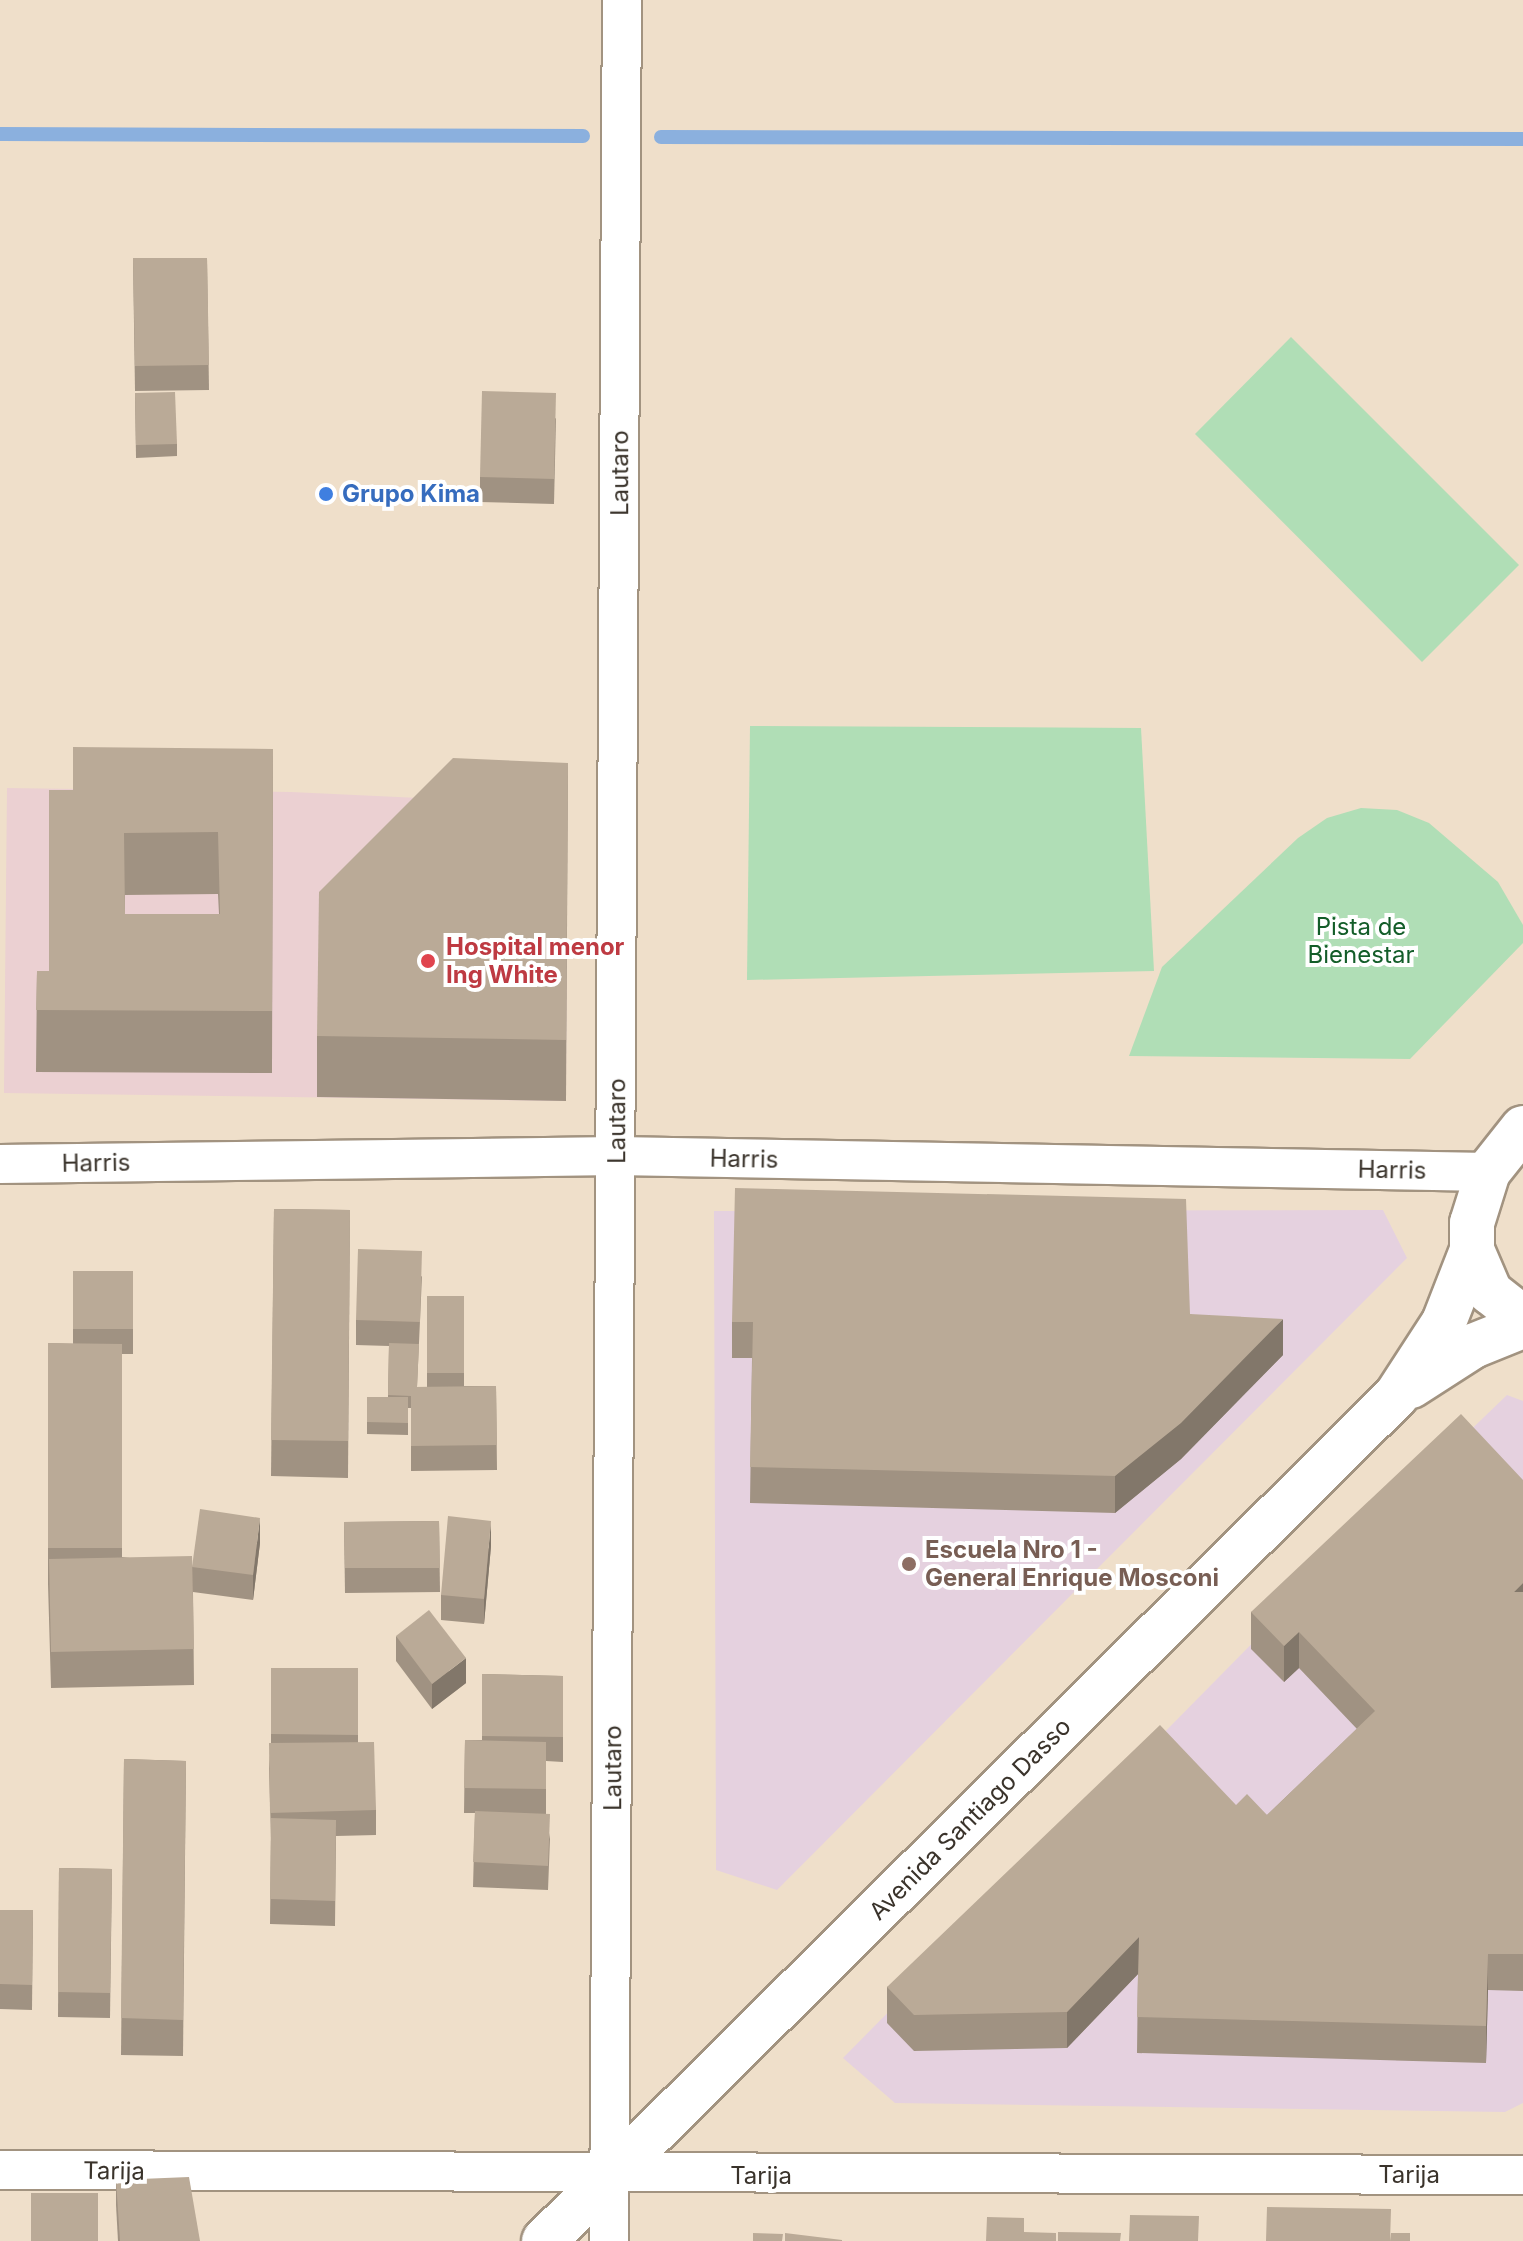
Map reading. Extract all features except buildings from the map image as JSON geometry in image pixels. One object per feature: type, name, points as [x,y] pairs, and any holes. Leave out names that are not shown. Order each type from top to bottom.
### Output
[{"type":"main road","name":"Avenida Santiago Dasso","points":[[1396,1396],[1444,1322],[1472,1250],[1477,1195],[1488,1172],[1523,1128]]},
{"type":"main road","name":"Avenida Santiago Dasso","points":[[1472,1250],[1490,1292],[1523,1318]]},
{"type":"main road","name":"Avenida Santiago Dasso","points":[[544,2241],[1396,1396],[1473,1346],[1523,1326]]},
{"type":"street","name":"Lautaro","points":[[609,2241],[622,0]]},
{"type":"street","name":"Harris","points":[[0,1164],[617,1156],[1488,1172]]},
{"type":"street","name":"Tarija","points":[[0,2170],[610,2176],[1523,2175]]},
{"type":"shaded area","points":[[7,788],[291,792],[567,805],[566,1101],[4,1093]]},
{"type":"shaded area","name":"Escuela Nro 1 - General Enrique Mosconi","points":[[1383,1210],[1407,1258],[777,1890],[716,1870],[714,1211]]},
{"type":"shaded area","points":[[1507,1395],[1523,1401],[1523,2103],[1505,2112],[895,2103],[843,2058],[1451,1442],[1455,1445]]},
{"type":"green space","points":[[1291,337],[1519,565],[1422,662],[1195,434]]},
{"type":"green space","points":[[750,726],[1141,728],[1154,971],[747,980]]},
{"type":"green space","name":"Pista de Bienestar","points":[[1361,808],[1397,810],[1429,823],[1498,882],[1523,925],[1523,943],[1410,1059],[1129,1056],[1162,967],[1298,838],[1327,818]]},
{"type":"waterway","points":[[0,134],[583,136]]},
{"type":"waterway","points":[[661,137],[1523,139]]},
{"type":"place","name":"Grupo Kima","points":[[326,494]]},
{"type":"place","name":"Hospital menor Ing White","points":[[428,961]]},
{"type":"place","name":"Escuela Nro 1 - General Enrique Mosconi","points":[[909,1564]]}]
